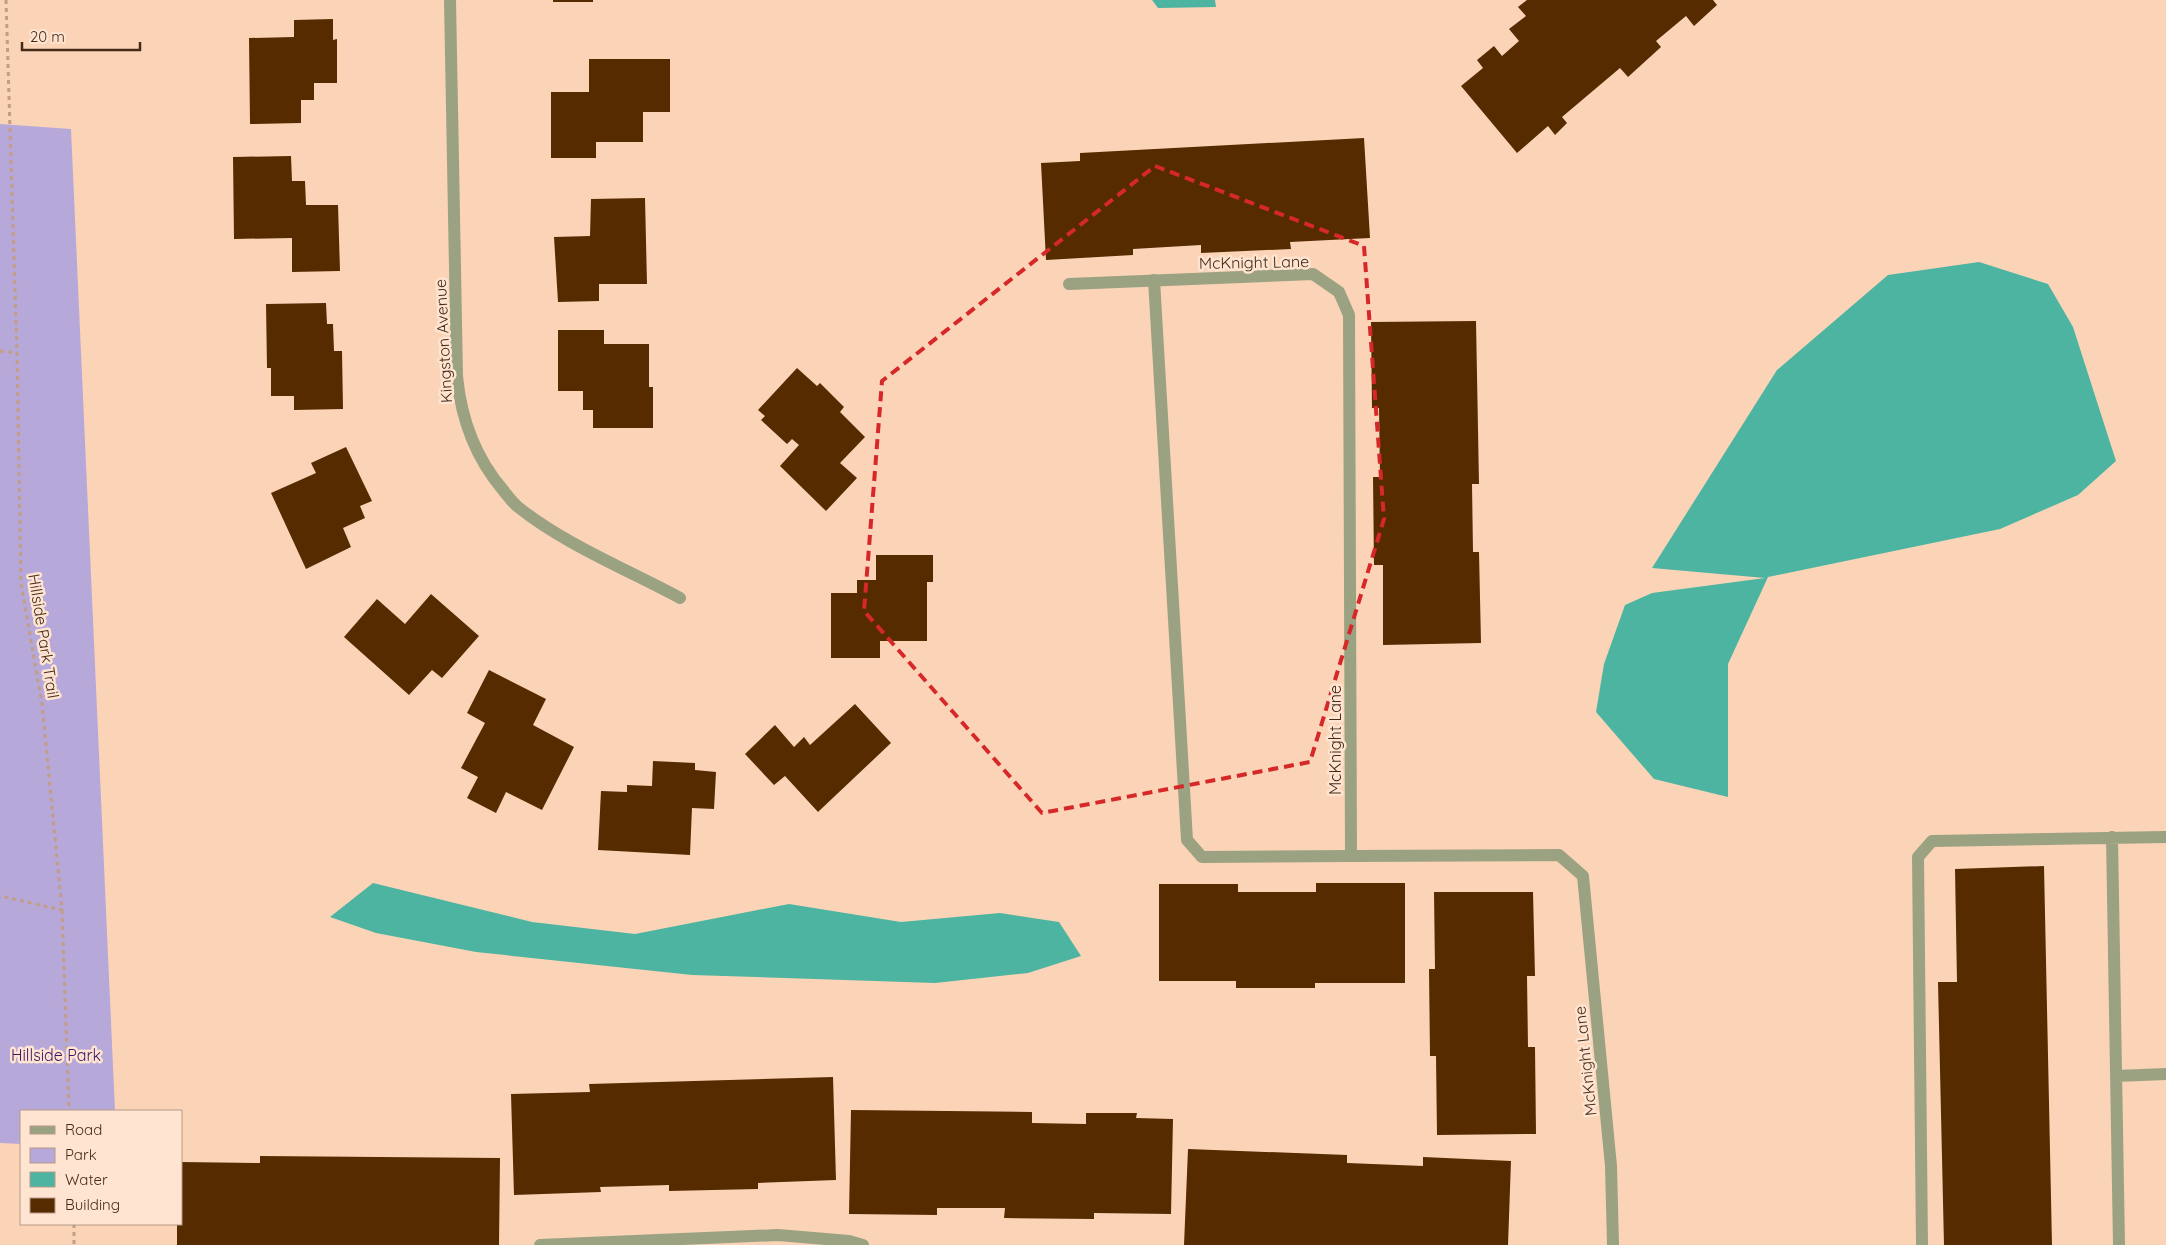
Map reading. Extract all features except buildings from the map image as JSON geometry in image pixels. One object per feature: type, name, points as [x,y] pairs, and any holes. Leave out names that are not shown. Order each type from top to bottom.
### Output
[{"type":"street","name":"Kingston Avenue","points":[[450,0],[457,376],[459,398],[470,437],[488,473],[517,506],[554,532],[680,598]]},
{"type":"street","name":"McKnight Lane","points":[[1068,284],[1313,274],[1339,292],[1349,315],[1351,856],[1559,855],[1584,876],[1611,1166],[1613,1245]]},
{"type":"street","points":[[1154,280],[1187,840],[1202,857],[1351,856]]},
{"type":"street","points":[[1922,1245],[1918,857],[1932,841],[2166,836]]},
{"type":"street","points":[[2112,837],[2119,1245]]},
{"type":"street","points":[[2116,1076],[2166,1074]]},
{"type":"street","points":[[540,1245],[778,1235],[849,1241],[863,1245]]},
{"type":"path","name":"Hillside Park Trail","points":[[6,0],[17,353],[21,584],[42,704],[62,910],[69,1110]]},
{"type":"path","points":[[0,351],[17,353]]},
{"type":"path","points":[[0,896],[62,910]]},
{"type":"path","points":[[74,1225],[74,1245]]},
{"type":"highlighted area","points":[[1155,166],[1364,246],[1384,519],[1310,762],[1042,813],[864,611],[882,381]]},
{"type":"green space","name":"Hillside Park","points":[[0,124],[71,129],[115,1110],[20,1110],[20,1144],[0,1143]]},
{"type":"water","points":[[1152,0],[1215,0],[1216,7],[1158,8]]},
{"type":"water","points":[[1979,262],[2048,284],[2073,327],[2116,461],[2078,495],[2000,529],[1768,577],[1728,664],[1728,797],[1654,779],[1596,712],[1604,664],[1625,605],[1652,593],[1765,578],[1652,568],[1777,370],[1888,275]]},
{"type":"water","points":[[373,883],[532,922],[635,934],[789,904],[901,922],[1000,913],[1059,922],[1081,956],[1028,973],[935,983],[692,975],[476,952],[376,933],[330,917]]}]
